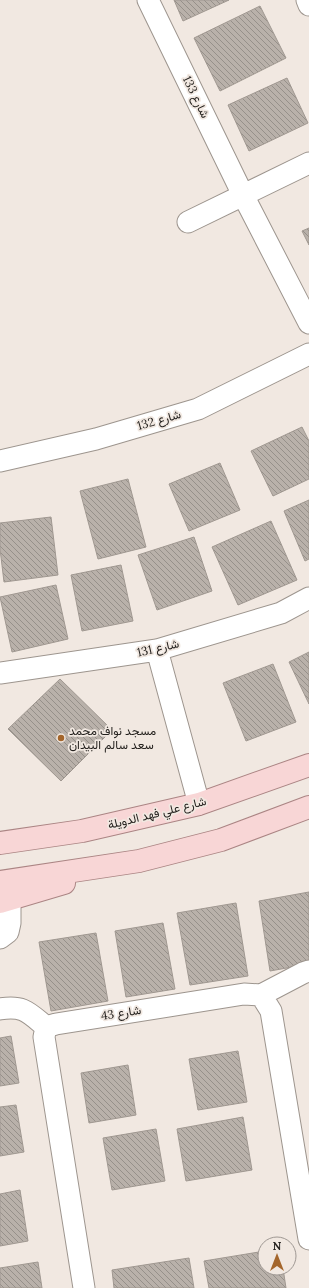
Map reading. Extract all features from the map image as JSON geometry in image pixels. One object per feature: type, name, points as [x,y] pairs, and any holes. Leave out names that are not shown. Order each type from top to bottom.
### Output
[{"type":"main road","name":"شارع علي فهد الدويلة","points":[[0,843],[82,831],[199,804],[309,765]]},
{"type":"main road","points":[[3,894],[221,840],[309,807]]},
{"type":"main road","points":[[0,831],[82,831]]},
{"type":"street","name":"شارع 133","points":[[148,0],[243,194],[309,323]]},
{"type":"street","points":[[307,0],[309,5]]},
{"type":"street","points":[[188,222],[309,163]]},
{"type":"street","name":"شارع 132","points":[[0,461],[96,439],[198,409],[309,354]]},
{"type":"street","name":"شارع 131","points":[[0,673],[157,650],[281,613],[309,598]]},
{"type":"street","points":[[157,650],[199,804]]},
{"type":"street","points":[[0,938],[8,932],[10,923],[3,894]]},
{"type":"street","points":[[309,971],[261,995],[271,1011],[305,1188],[309,1239]]},
{"type":"street","name":"شارع 43","points":[[46,1027],[56,1024],[244,994],[261,995]]},
{"type":"street","points":[[0,1009],[11,1007],[26,1011],[46,1027],[44,1037],[84,1288]]},
{"type":"building","points":[[174,0],[229,0],[183,21]]},
{"type":"building","points":[[260,6],[286,58],[220,91],[194,38]]},
{"type":"building","points":[[287,78],[308,123],[249,151],[228,105]]},
{"type":"building","points":[[309,228],[309,245],[302,231]]},
{"type":"building","points":[[302,427],[309,441],[309,479],[273,496],[251,451]]},
{"type":"building","points":[[220,463],[240,510],[189,531],[169,484]]},
{"type":"building","points":[[128,479],[146,547],[98,559],[80,491]]},
{"type":"building","points":[[309,500],[309,559],[305,561],[284,511]]},
{"type":"building","points":[[51,517],[58,575],[4,582],[0,549],[0,523]]},
{"type":"building","points":[[271,521],[297,580],[238,605],[212,547]]},
{"type":"building","points":[[194,537],[212,591],[157,610],[138,555]]},
{"type":"building","points":[[121,565],[133,621],[82,631],[71,575]]},
{"type":"building","points":[[56,585],[68,639],[12,652],[0,597]]},
{"type":"building","points":[[309,652],[309,704],[289,662]]},
{"type":"building","points":[[273,664],[296,722],[246,741],[223,683]]},
{"type":"building","name":"مسجد نواف محمد سعد سالم البيدان","points":[[60,679],[112,730],[61,781],[8,729]]},
{"type":"building","points":[[309,892],[309,964],[270,971],[259,901]]},
{"type":"building","points":[[236,903],[248,976],[190,985],[177,913]]},
{"type":"building","points":[[163,923],[175,989],[126,997],[115,931]]},
{"type":"building","points":[[96,933],[108,1001],[51,1011],[39,942]]},
{"type":"building","points":[[11,1036],[19,1083],[0,1086],[0,1038]]},
{"type":"building","points":[[238,1051],[247,1102],[198,1110],[189,1059]]},
{"type":"building","points":[[128,1065],[136,1115],[89,1123],[81,1073]]},
{"type":"building","points":[[16,1105],[24,1152],[0,1156],[0,1107]]},
{"type":"building","points":[[243,1117],[252,1170],[186,1181],[177,1129]]},
{"type":"building","points":[[156,1129],[165,1181],[112,1190],[103,1138]]},
{"type":"building","points":[[20,1190],[28,1241],[0,1246],[0,1194]]},
{"type":"building","points":[[257,1252],[257,1276],[284,1276],[286,1288],[209,1288],[204,1261]]},
{"type":"building","points":[[189,1258],[194,1288],[114,1288],[112,1270]]},
{"type":"building","points":[[38,1262],[42,1288],[0,1288],[0,1268]]},
{"type":"place","name":"مسجد نواف محمد سعد سالم البيدان","points":[[61,738]]}]
